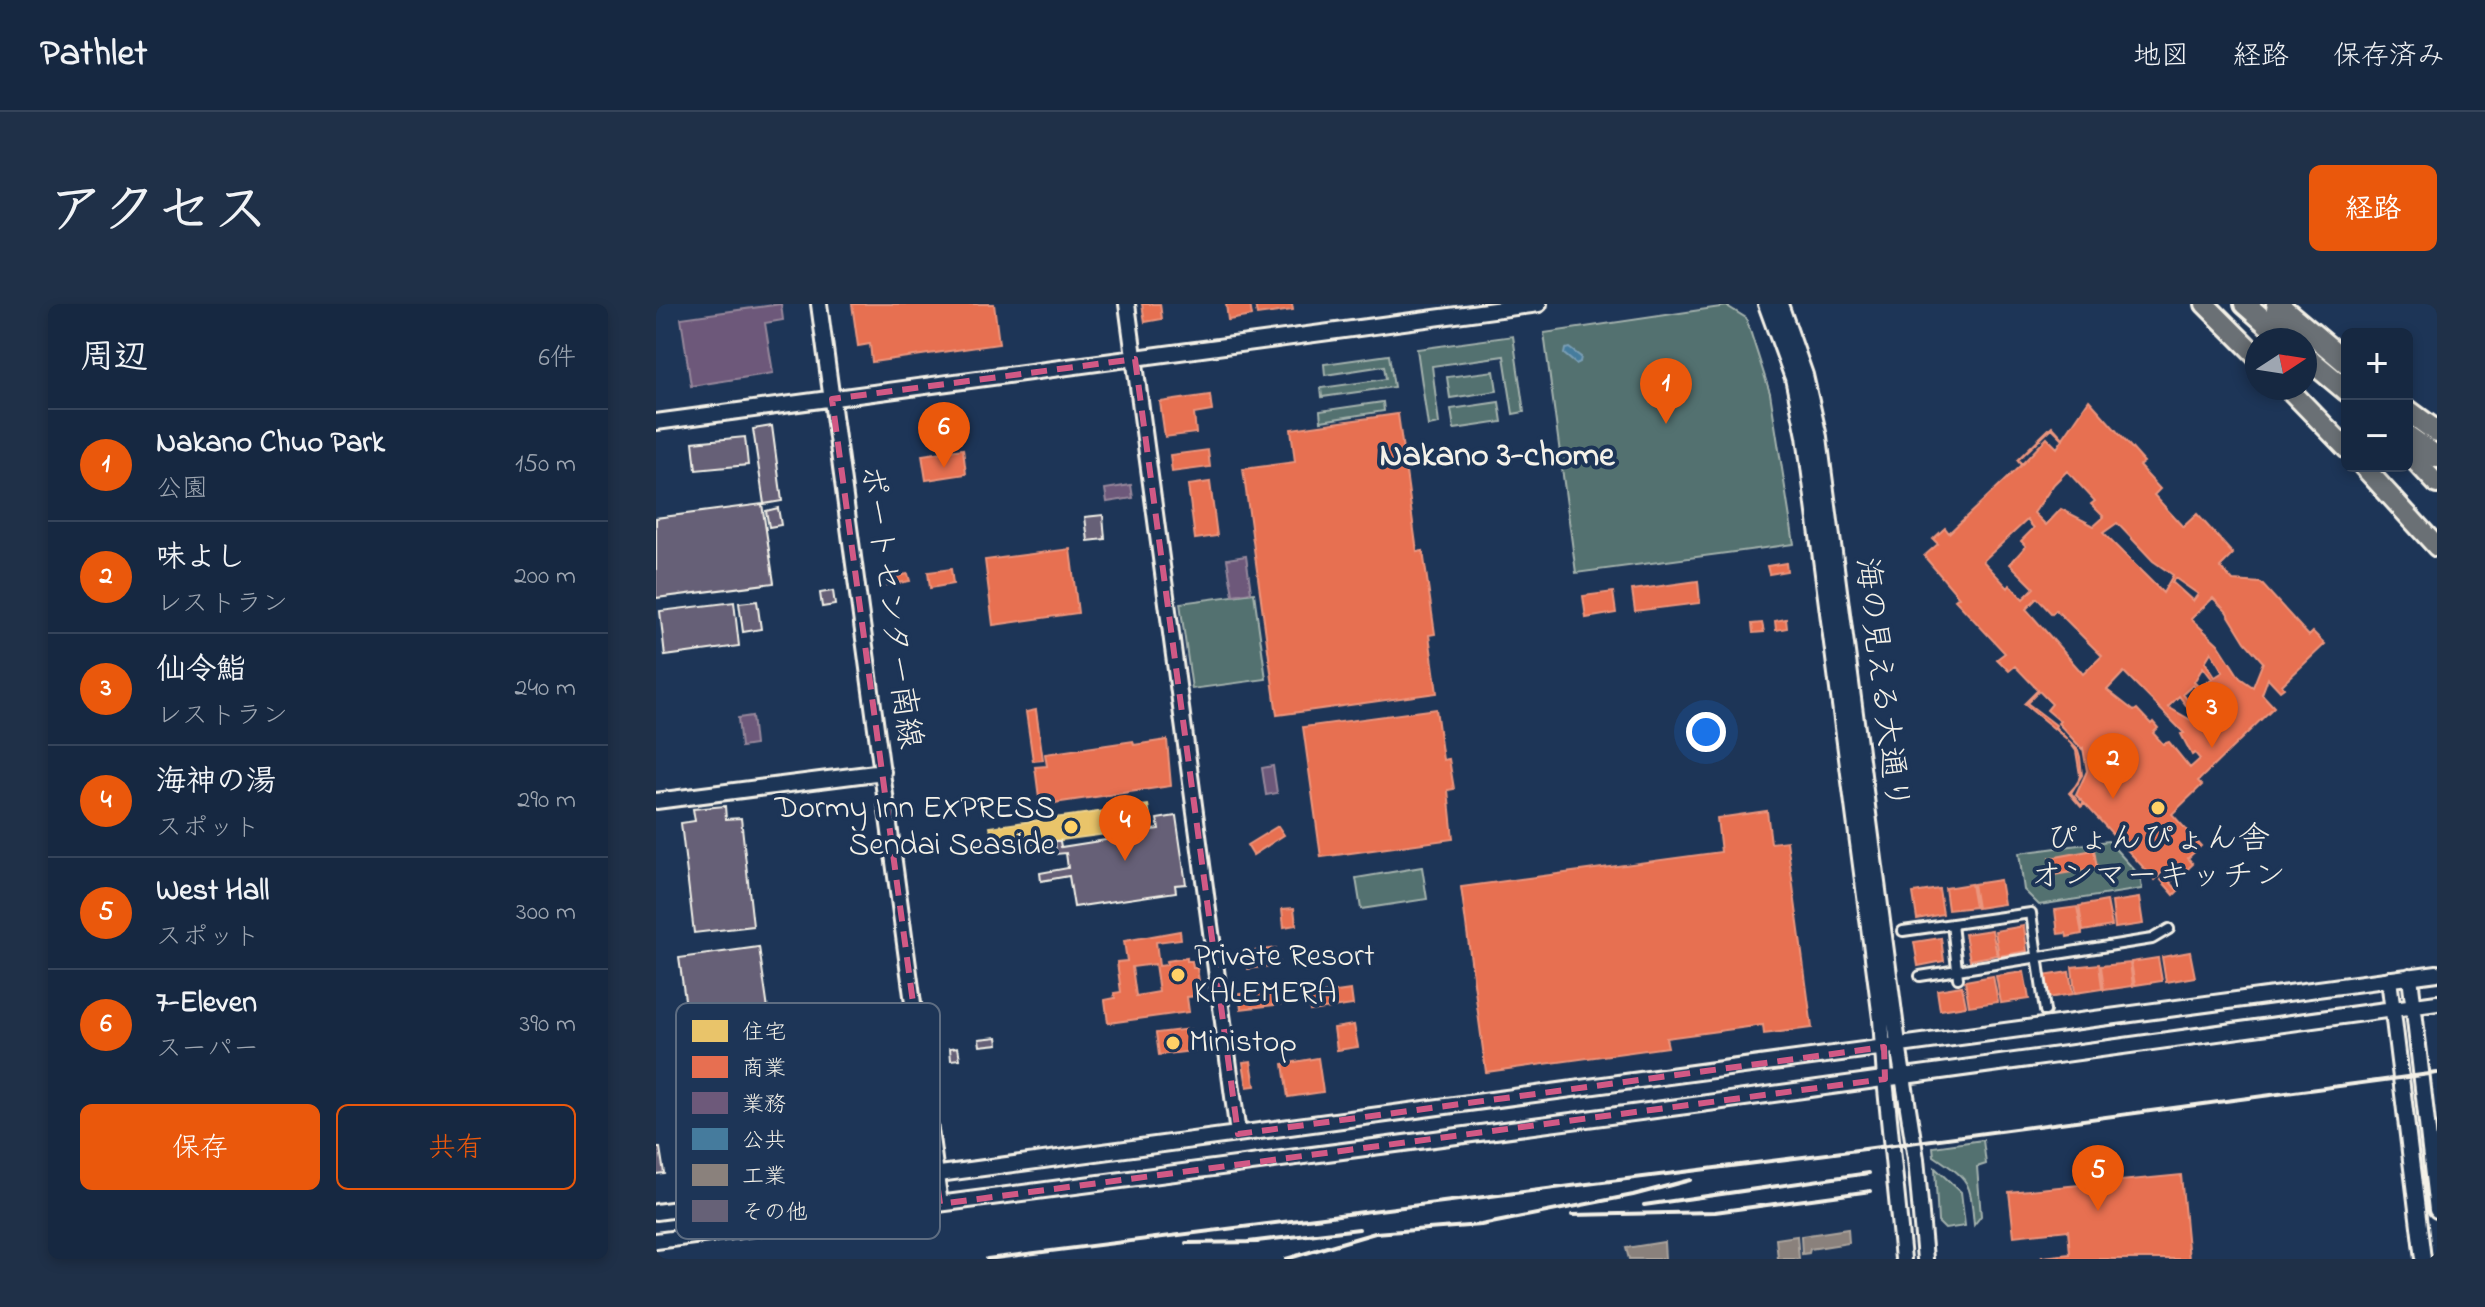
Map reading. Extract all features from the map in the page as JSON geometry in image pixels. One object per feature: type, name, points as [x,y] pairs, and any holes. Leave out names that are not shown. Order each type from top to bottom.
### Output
[{"type":"highway","points":[[2245,304],[2272,328]]},
{"type":"highway","points":[[2277,304],[2341,358]]},
{"type":"highway","points":[[2317,366],[2341,385]]},
{"type":"highway","points":[[2413,414],[2437,432]]},
{"type":"highway","points":[[2413,440],[2437,457]]},
{"type":"main road","points":[[2205,304],[2245,344]]},
{"type":"main road","points":[[2268,304],[2290,328]]},
{"type":"main road","points":[[2317,357],[2341,383]]},
{"type":"main road","points":[[2300,400],[2341,443]]},
{"type":"main road","points":[[2413,458],[2437,484]]},
{"type":"main road","points":[[2368,472],[2437,547]]},
{"type":"street","name":"ポートセンター南線","points":[[819,304],[913,1003]]},
{"type":"street","points":[[1127,304],[1238,1134]]},
{"type":"street","points":[[656,422],[1539,304]]},
{"type":"street","points":[[1766,304],[1793,378],[1805,436],[1891,1046],[1885,1079],[1903,1259]]},
{"type":"street","name":"海の見える大通り","points":[[1780,304],[1805,375],[1819,437],[1891,1046],[1905,1076],[1925,1259]]},
{"type":"street","points":[[656,801],[883,772]]},
{"type":"street","points":[[1903,931],[2031,913],[2045,1011]]},
{"type":"street","points":[[1952,924],[1958,974]]},
{"type":"street","points":[[1920,976],[1958,974],[2038,957],[2152,939],[2169,929]]},
{"type":"street","points":[[940,1173],[2437,973]]},
{"type":"street","points":[[2410,976],[2437,1210]]},
{"type":"street","points":[[2389,979],[2423,1259]]},
{"type":"street","points":[[940,1204],[2437,1003]]},
{"type":"street","points":[[656,1212],[676,1209]]},
{"type":"street","points":[[656,1241],[676,1238]]},
{"type":"highlighted area","points":[[1135,359],[1238,1134],[1884,1047],[1885,1079],[940,1204],[832,399]]},
{"type":"green space","points":[[1727,306],[1746,318],[1770,393],[1794,544],[1576,573],[1544,333]]},
{"type":"green space","points":[[1513,336],[1524,412],[1513,414],[1504,356],[1432,366],[1439,424],[1428,426],[1417,349]]},
{"type":"green space","points":[[1389,355],[1394,387],[1322,397],[1321,388],[1386,379],[1384,366],[1325,375],[1324,364]]},
{"type":"green space","points":[[1494,371],[1497,391],[1450,398],[1447,377]]},
{"type":"green space","points":[[1383,402],[1384,411],[1321,421],[1320,411]]},
{"type":"green space","points":[[1499,402],[1502,422],[1454,429],[1451,409]]},
{"type":"green space","points":[[1254,593],[1266,679],[1192,689],[1180,603]]},
{"type":"green space","points":[[2108,841],[2140,876],[2142,889],[2039,905],[2024,890],[2019,853]]},
{"type":"green space","points":[[1422,867],[1427,899],[1361,909],[1356,878]]},
{"type":"green space","points":[[1983,1140],[1986,1164],[1977,1167],[1981,1216],[1974,1225],[1966,1183],[1934,1156],[1933,1147]]},
{"type":"green space","points":[[1935,1168],[1961,1192],[1965,1226],[1945,1229],[1938,1222]]},
{"type":"building: 住宅","name":"Dormy Inn EXPRESS Sendai Seaside","points":[[1148,805],[1152,828],[994,849],[990,827]]},
{"type":"building: 商業","points":[[852,304],[994,304],[999,344],[872,362],[870,344],[858,346]]},
{"type":"building: 商業","points":[[1142,304],[1160,304],[1162,319],[1145,322]]},
{"type":"building: 商業","points":[[1226,304],[1250,304],[1252,316],[1228,320]]},
{"type":"building: 商業","points":[[1255,304],[1292,304],[1293,310],[1257,315]]},
{"type":"building: 商業","points":[[1210,395],[1212,411],[1194,414],[1196,433],[1165,437],[1160,402]]},
{"type":"building: 商業","points":[[2089,400],[2144,462],[2139,466],[2160,489],[2154,495],[2183,527],[2197,514],[2233,554],[2220,567],[2233,581],[2261,583],[2309,636],[2313,632],[2325,644],[2282,685],[2284,688],[2280,691],[2268,678],[2262,694],[2274,707],[2198,781],[2202,785],[2172,814],[2201,846],[2188,858],[2193,864],[2175,881],[2164,870],[2155,880],[2085,804],[2081,807],[2069,793],[2075,786],[2071,793],[2081,805],[2084,803],[2076,795],[2087,771],[2083,748],[2047,710],[2052,704],[2039,691],[2027,703],[2056,725],[2068,740],[2024,704],[2038,690],[2015,666],[2009,671],[1997,659],[2005,653],[1955,600],[1959,597],[1924,556],[1938,544],[1933,539],[1945,528],[1949,533],[2021,465],[2017,460],[2052,426],[2063,438]],"holes":[[[2052,428],[2063,439],[2057,448],[2047,438],[2022,464],[2018,460]],[[2067,471],[2095,501],[2091,504],[2104,517],[2094,526],[2061,509],[2046,525],[2034,513]],[[2027,520],[2034,528],[2021,541],[2026,546],[2010,564],[2034,588],[2023,599],[2010,585],[2008,588],[1983,561]],[[2117,523],[2153,561],[2173,575],[2163,593],[2103,533]],[[2175,578],[2198,594],[2193,601],[2172,582]],[[2037,598],[2052,614],[2056,610],[2102,656],[2083,674],[2026,609]],[[2213,598],[2263,662],[2253,687],[2240,678],[2218,644],[2191,619]],[[2211,652],[2223,672],[2215,677],[2205,662]],[[2203,667],[2212,679],[2199,687],[2194,682]],[[2124,672],[2184,733],[2181,734],[2192,755],[2195,753],[2200,759],[2190,768],[2169,742],[2163,744],[2153,733],[2158,728],[2137,709],[2134,711],[2107,690]],[[2193,685],[2208,704],[2198,714],[2183,694]],[[2179,696],[2195,717],[2191,720],[2168,707]]]},
{"type":"building: 商業","points":[[1398,414],[1417,552],[1423,551],[1435,634],[1429,635],[1437,693],[1277,715],[1243,469],[1295,462],[1291,429]]},
{"type":"building: 商業","points":[[963,449],[966,474],[926,480],[922,455]]},
{"type":"building: 商業","points":[[1208,450],[1210,467],[1172,472],[1170,455]]},
{"type":"building: 商業","points":[[1210,482],[1217,536],[1195,539],[1188,485]]},
{"type":"building: 商業","points":[[1070,549],[1078,613],[993,625],[985,560]]},
{"type":"building: 商業","points":[[1786,563],[1787,571],[1769,574],[1767,566]]},
{"type":"building: 商業","points":[[951,569],[953,584],[930,588],[928,572]]},
{"type":"building: 商業","points":[[908,574],[910,581],[887,585],[886,578]]},
{"type":"building: 商業","points":[[1698,581],[1700,603],[1635,611],[1632,590]]},
{"type":"building: 商業","points":[[1613,592],[1616,613],[1586,618],[1583,596]]},
{"type":"building: 商業","points":[[1786,619],[1787,628],[1776,630],[1775,621]]},
{"type":"building: 商業","points":[[1762,623],[1764,632],[1753,633],[1752,624]]},
{"type":"building: 商業","points":[[1436,709],[1443,760],[1449,759],[1454,789],[1448,790],[1453,839],[1321,857],[1303,727]]},
{"type":"building: 商業","points":[[1036,710],[1043,760],[1033,761],[1026,712]]},
{"type":"building: 商業","points":[[1167,740],[1171,786],[1040,805],[1035,767],[1047,766],[1045,754],[1133,741],[1134,745]]},
{"type":"building: 商業","points":[[2068,740],[2078,750],[2080,757],[2082,775],[2079,781],[2080,775],[2076,751]]},
{"type":"building: 商業","points":[[1767,811],[1771,843],[1787,841],[1812,1028],[1764,1034],[1763,1025],[1666,1038],[1668,1047],[1486,1072],[1461,887],[1721,852],[1717,818]]},
{"type":"building: 商業","points":[[1278,826],[1284,835],[1253,855],[1247,845]]},
{"type":"building: 商業","points":[[2094,850],[2097,868],[2053,875],[2050,858]]},
{"type":"building: 商業","points":[[2165,876],[2178,891],[2174,895],[2161,880]]},
{"type":"building: 商業","points":[[2000,880],[2004,904],[1977,908],[1973,884]]},
{"type":"building: 商業","points":[[1971,884],[1975,907],[1948,910],[1945,888]]},
{"type":"building: 商業","points":[[1939,889],[1943,914],[1917,919],[1913,893]]},
{"type":"building: 商業","points":[[2139,898],[2143,924],[2115,928],[2112,902]]},
{"type":"building: 商業","points":[[2107,901],[2112,926],[2083,931],[2079,906]]},
{"type":"building: 商業","points":[[2077,907],[2082,934],[2067,937],[2066,933],[2058,934],[2055,910]]},
{"type":"building: 商業","points":[[1294,908],[1296,925],[1284,927],[1282,909]]},
{"type":"building: 商業","points":[[2024,926],[2027,951],[1999,956],[1995,931]]},
{"type":"building: 商業","points":[[1992,930],[1997,955],[1970,960],[1965,934]]},
{"type":"building: 商業","name":"Private Resort KALEMERA","points":[[1180,931],[1181,939],[1156,942],[1159,966],[1167,965],[1166,961],[1187,958],[1187,961],[1192,961],[1193,968],[1197,968],[1200,988],[1196,989],[1197,996],[1187,997],[1189,1012],[1108,1023],[1105,1000],[1115,998],[1114,993],[1121,992],[1117,962],[1127,961],[1124,941]],"holes":[[[1155,964],[1159,992],[1136,996],[1132,967]]]},
{"type":"building: 商業","points":[[1941,938],[1944,961],[1918,966],[1914,942]]},
{"type":"building: 商業","points":[[1276,948],[1279,965],[1248,969],[1246,952]]},
{"type":"building: 商業","points":[[2190,952],[2195,977],[2166,982],[2162,957]]},
{"type":"building: 商業","points":[[2158,958],[2162,981],[2135,985],[2131,962]]},
{"type":"building: 商業","points":[[2130,963],[2133,986],[2104,990],[2101,966]]},
{"type":"building: 商業","points":[[2099,964],[2102,989],[2075,993],[2072,967]]},
{"type":"building: 商業","points":[[2024,972],[2029,999],[2001,1003],[1996,976]]},
{"type":"building: 商業","points":[[2069,972],[2073,994],[2047,998],[2043,976]]},
{"type":"building: 商業","points":[[1993,976],[1998,1002],[1969,1006],[1965,981]]},
{"type":"building: 商業","points":[[1962,986],[1966,1006],[1940,1010],[1937,990]]},
{"type":"building: 商業","points":[[1281,989],[1283,1004],[1241,1009],[1239,994]]},
{"type":"building: 商業","points":[[1351,990],[1353,1005],[1310,1011],[1308,996]]},
{"type":"building: 商業","points":[[1354,1025],[1358,1047],[1337,1050],[1334,1028]]},
{"type":"building: 商業","points":[[1190,1029],[1194,1051],[1159,1055],[1156,1033]]},
{"type":"building: 商業","points":[[1318,1058],[1323,1092],[1288,1097],[1283,1064]]},
{"type":"building: 商業","points":[[1251,1061],[1255,1086],[1247,1087],[1243,1062]]},
{"type":"building: 商業","points":[[2181,1175],[2189,1259],[2043,1259],[2070,1254],[2068,1230],[2014,1236],[2009,1192]]},
{"type":"building: 業務","points":[[781,304],[783,320],[765,323],[773,373],[691,386],[681,318]]},
{"type":"building: 業務","points":[[1131,485],[1133,498],[1107,502],[1105,489]]},
{"type":"building: 業務","points":[[1246,556],[1251,592],[1233,595],[1227,559]]},
{"type":"building: 業務","points":[[752,716],[755,745],[741,747],[738,718]]},
{"type":"building: 業務","points":[[1273,766],[1277,793],[1266,795],[1262,768]]},
{"type":"building: 公共","points":[[1569,348],[1581,357],[1580,362],[1576,364],[1564,354],[1565,349]]},
{"type":"building: 工業","points":[[1848,1229],[1849,1243],[1810,1249],[1809,1253],[1802,1254],[1801,1236]]},
{"type":"building: 工業","points":[[1797,1236],[1799,1259],[1778,1259],[1776,1239]]},
{"type":"building: 工業","points":[[1664,1242],[1665,1259],[1629,1259],[1626,1248]]},
{"type":"building: その他","points":[[772,426],[782,501],[764,504],[753,429]]},
{"type":"building: その他","points":[[745,437],[748,465],[696,470],[693,442]]},
{"type":"building: その他","points":[[762,504],[774,583],[656,598],[656,518]]},
{"type":"building: その他","points":[[778,508],[781,525],[769,527],[766,511]]},
{"type":"building: その他","points":[[1103,515],[1105,539],[1088,541],[1085,517]]},
{"type":"building: その他","points":[[833,591],[835,605],[822,607],[820,593]]},
{"type":"building: その他","points":[[757,601],[761,629],[743,632],[739,603]]},
{"type":"building: その他","points":[[734,602],[739,646],[665,656],[660,611]]},
{"type":"building: その他","points":[[725,806],[726,819],[741,818],[753,926],[694,933],[681,823],[695,821],[693,809]]},
{"type":"building: その他","points":[[1176,816],[1186,884],[1175,885],[1176,892],[1074,907],[1069,876],[1041,881],[1040,873],[1068,868],[1066,853],[1056,854],[1055,841],[1060,841],[1061,847],[1125,837],[1125,834],[1159,829],[1157,819]]},
{"type":"building: その他","points":[[759,947],[767,1003],[685,1003],[679,958]]},
{"type":"building: その他","points":[[997,1037],[998,1044],[980,1046],[979,1039]]},
{"type":"building: その他","points":[[958,1047],[960,1059],[951,1060],[950,1048]]},
{"type":"building: その他","points":[[656,1148],[660,1148],[664,1173],[656,1174]]},
{"type":"railway","points":[[987,1259],[1827,1154],[2437,1073]]},
{"type":"railway","points":[[1644,1205],[1869,1173]]},
{"type":"railway","points":[[1286,1259],[1375,1233],[1481,1225],[1633,1195],[1690,1180]]},
{"type":"railway","points":[[1572,1215],[1715,1212],[1871,1191]]},
{"type":"railway","points":[[1248,1242],[1359,1229]]},
{"type":"railway","points":[[1186,1243],[1258,1242]]},
{"type":"place","name":"Nakano Chuo Park","points":[[1666,424]]},
{"type":"place","name":"7-Eleven","points":[[944,468]]},
{"type":"place","name":"仙令鮨","points":[[2212,748]]},
{"type":"place","name":"味よし","points":[[2113,799]]},
{"type":"place","name":"ぴょんぴょん舎 オンマーキッチン","points":[[2158,808]]},
{"type":"place","name":"Dormy Inn EXPRESS Sendai Seaside","points":[[1071,827]]},
{"type":"place","name":"海神の湯","points":[[1125,861]]},
{"type":"place","name":"Private Resort KALEMERA","points":[[1178,975]]},
{"type":"place","name":"Ministop","points":[[1173,1043]]},
{"type":"place","name":"West Hall","points":[[2098,1211]]},
{"type":"district","name":"Nakano 3-chome","points":[[1497,457]]}]
